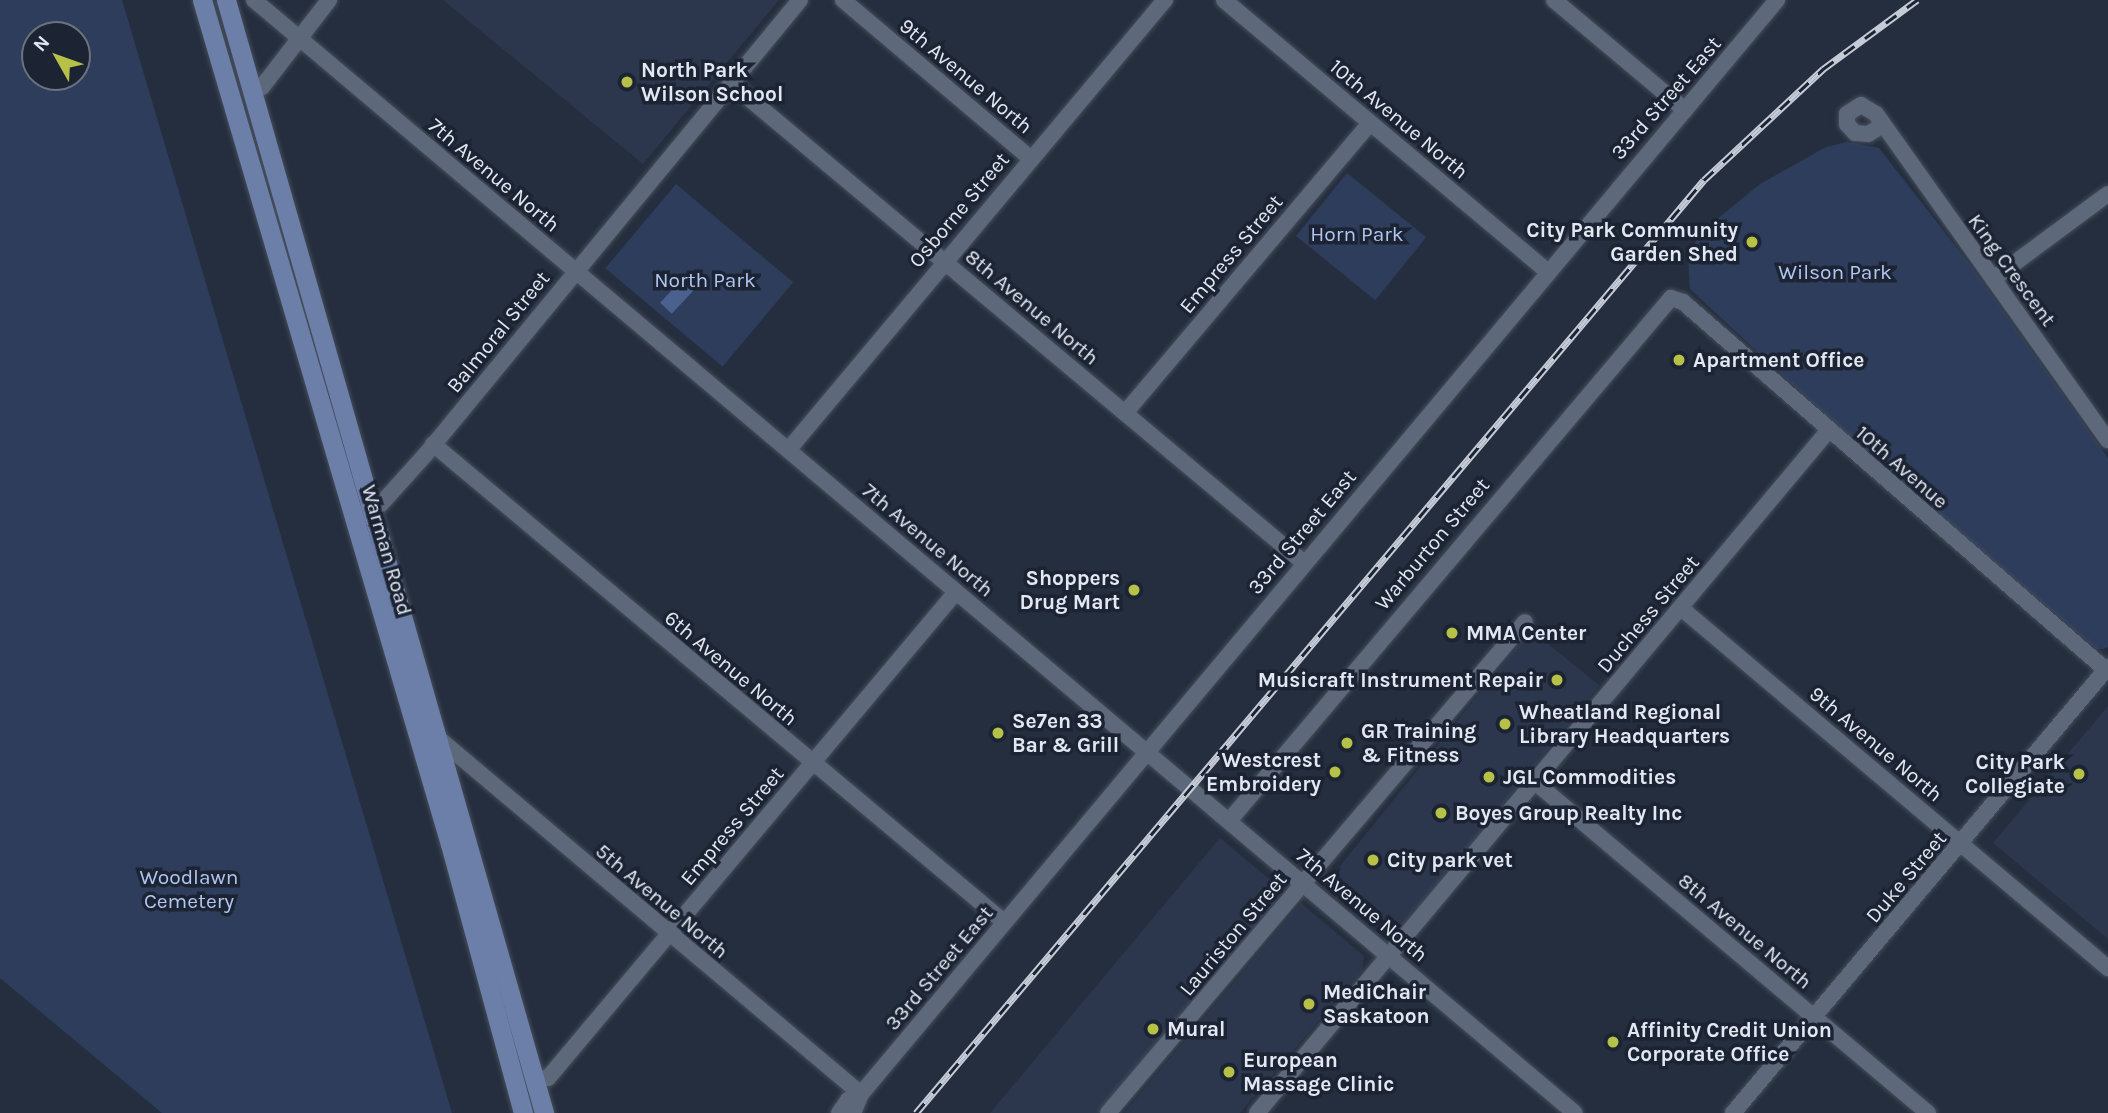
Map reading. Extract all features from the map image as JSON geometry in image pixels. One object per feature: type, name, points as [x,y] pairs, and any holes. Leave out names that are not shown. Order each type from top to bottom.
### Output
[{"type":"main road","name":"Warman Road","points":[[202,0],[362,514],[438,738],[544,1113]]},
{"type":"main road","name":"Warman Road","points":[[226,0],[523,1113]]},
{"type":"street","name":"7th Avenue North","points":[[254,0],[956,592],[1148,750],[1575,1113]]},
{"type":"street","points":[[250,88],[262,87],[302,41],[329,0]]},
{"type":"street","name":"Balmoral Street","points":[[362,514],[433,444],[800,0]]},
{"type":"street","name":"9th Avenue North","points":[[843,0],[1030,158]]},
{"type":"street","name":"Osborne Street","points":[[789,449],[1165,0]]},
{"type":"street","name":"10th Avenue North","points":[[1224,0],[1547,271]]},
{"type":"street","points":[[1554,0],[1685,110]]},
{"type":"street","name":"33rd Street East","points":[[853,1113],[861,1094],[1547,271],[1777,0]]},
{"type":"street","name":"8th Avenue North","points":[[732,84],[1304,563]]},
{"type":"street","name":"Empress Street","points":[[1125,413],[1370,123]]},
{"type":"street","name":"King Crescent","points":[[1881,126],[2108,440]]},
{"type":"street","points":[[1993,279],[2108,194]]},
{"type":"street","name":"10th Avenue","points":[[1671,298],[1682,302],[2107,668]]},
{"type":"street","name":"Warburton Street","points":[[1229,821],[1671,298]]},
{"type":"street","name":"Duchess Street","points":[[1257,1113],[1828,430]]},
{"type":"street","name":"6th Avenue North","points":[[433,444],[1004,922]]},
{"type":"street","name":"Empress Street","points":[[536,1079],[548,1078],[956,592]]},
{"type":"street","name":"9th Avenue North","points":[[1681,608],[2108,968]]},
{"type":"street","name":"Lauriston Street","points":[[1108,1113],[1525,622]]},
{"type":"street","name":"Duke Street","points":[[1733,1113],[1962,844],[2107,668]]},
{"type":"street","name":"5th Avenue North","points":[[438,738],[861,1094]]},
{"type":"street","name":"8th Avenue North","points":[[1535,782],[1928,1113]]},
{"type":"street","name":"33rd Street East","points":[[839,1113],[848,1100],[861,1094]]},
{"type":"shaded area","name":"North Park Wilson School","points":[[443,0],[779,0],[643,164]]},
{"type":"shaded area","points":[[686,275],[698,286],[672,314],[660,303]]},
{"type":"shaded area","points":[[1531,630],[1599,685],[1399,933],[1330,878]]},
{"type":"shaded area","name":"City Park Collegiate","points":[[2108,706],[2108,939],[1993,843]]},
{"type":"shaded area","points":[[1220,838],[1275,884],[1277,902],[1099,1113],[990,1113]]},
{"type":"shaded area","points":[[1301,903],[1364,956],[1362,970],[1240,1113],[1124,1113]]},
{"type":"green space","name":"Woodlawn Cemetery","points":[[0,0],[122,0],[452,1113],[162,1113],[0,978]]},
{"type":"green space","name":"Wilson Park","points":[[1847,142],[1879,148],[1971,266],[2108,458],[2108,647],[2096,649],[1857,444],[1690,289],[1688,257],[1700,233],[1760,184],[1826,147]]},
{"type":"green space","name":"Horn Park","points":[[1347,173],[1426,237],[1375,300],[1296,236]]},
{"type":"green space","name":"North Park","points":[[676,184],[793,282],[722,367],[605,268]]},
{"type":"railway","points":[[916,1113],[1704,180],[1823,69],[1917,0]]},
{"type":"place","name":"North Park Wilson School","points":[[627,82]]},
{"type":"place","name":"City Park Community Garden Shed","points":[[1752,242]]},
{"type":"place","name":"Apartment Office","points":[[1679,360]]},
{"type":"place","name":"Shoppers Drug Mart","points":[[1134,590]]},
{"type":"place","name":"MMA Center","points":[[1452,633]]},
{"type":"place","name":"Musicraft Instrument Repair","points":[[1557,680]]},
{"type":"place","name":"Wheatland Regional Library Headquarters","points":[[1505,724]]},
{"type":"place","name":"Se7en 33 Bar & Grill","points":[[998,733]]},
{"type":"place","name":"GR Training & Fitness","points":[[1347,743]]},
{"type":"place","name":"Westcrest Embroidery","points":[[1335,772]]},
{"type":"place","name":"City Park Collegiate","points":[[2079,774]]},
{"type":"place","name":"JGL Commodities","points":[[1489,777]]},
{"type":"place","name":"Boyes Group Realty Inc","points":[[1441,813]]},
{"type":"place","name":"City park vet","points":[[1373,860]]},
{"type":"place","name":"MediChair Saskatoon","points":[[1309,1004]]},
{"type":"place","name":"Mural","points":[[1153,1029]]},
{"type":"place","name":"Affinity Credit Union Corporate Office","points":[[1613,1042]]},
{"type":"place","name":"European Massage Clinic","points":[[1229,1072]]}]
